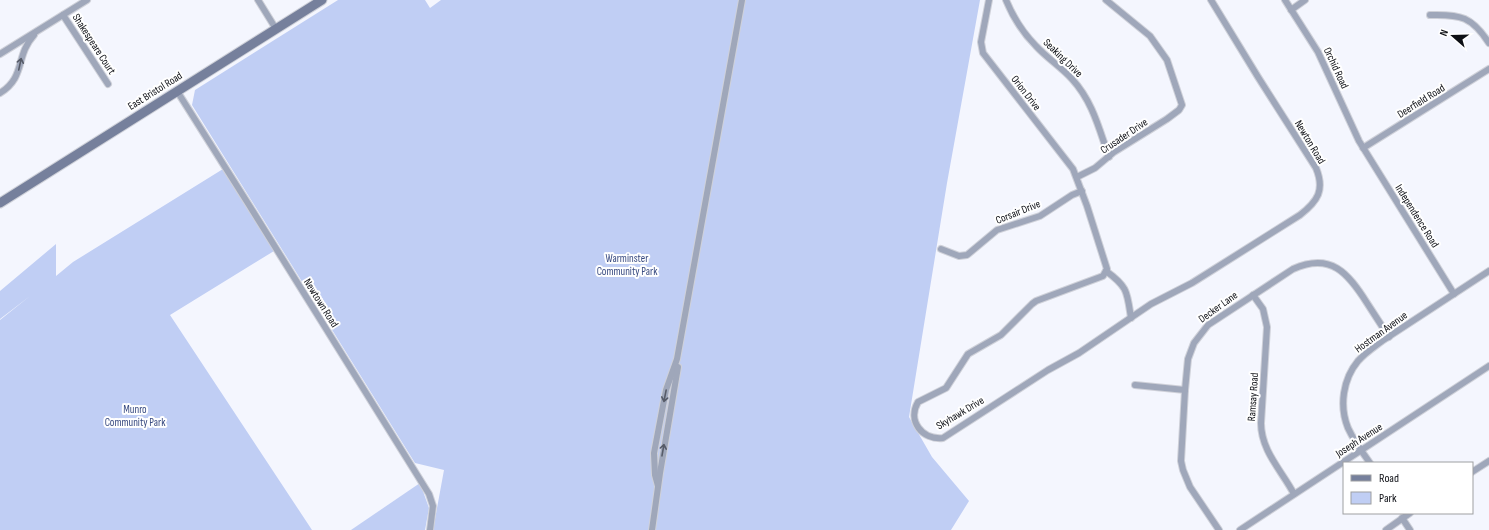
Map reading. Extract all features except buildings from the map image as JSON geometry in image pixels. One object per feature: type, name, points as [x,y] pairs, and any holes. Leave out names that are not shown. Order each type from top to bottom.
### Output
[{"type":"main road","name":"East Bristol Road","points":[[0,203],[322,0]]},
{"type":"street","points":[[0,54],[87,0]]},
{"type":"street","points":[[258,0],[276,29]]},
{"type":"street","points":[[652,530],[658,486],[655,475],[654,453],[666,390],[677,360],[742,0]]},
{"type":"street","name":"Orion Drive","points":[[989,0],[981,42],[983,53],[1073,169],[1082,191]]},
{"type":"street","name":"Seaking Drive","points":[[1006,0],[1012,15],[1032,42],[1073,80],[1082,92],[1095,113],[1108,157]]},
{"type":"street","name":"Crusader Drive","points":[[1077,177],[1095,168],[1114,152],[1167,119],[1180,109],[1181,102],[1167,60],[1150,36],[1106,0]]},
{"type":"street","name":"Newton Road","points":[[1139,312],[1165,296],[1192,283],[1300,215],[1313,204],[1319,193],[1320,182],[1308,154],[1258,77],[1211,0]]},
{"type":"street","name":"Orchid Road","points":[[1284,0],[1318,52],[1363,148]]},
{"type":"street","points":[[1291,10],[1305,0]]},
{"type":"street","name":"Shakespeare Court","points":[[63,15],[108,84]]},
{"type":"street","points":[[1430,15],[1459,16],[1479,28],[1489,43]]},
{"type":"street","points":[[0,93],[16,78],[22,53],[26,45],[37,32]]},
{"type":"street","name":"Deerfield Road","points":[[1363,148],[1489,69]]},
{"type":"street","name":"Newtown Road","points":[[177,91],[250,205],[429,494],[433,506],[430,530]]},
{"type":"street","name":"Independence Road","points":[[1363,148],[1454,294]]},
{"type":"street","points":[[1082,191],[1107,266],[1106,272],[1124,286],[1128,297],[1131,318]]},
{"type":"street","name":"Corsair Drive","points":[[941,250],[959,256],[967,255],[997,230],[1040,216],[1072,195],[1082,191]]},
{"type":"street","name":"Decker Lane","points":[[1219,530],[1190,487],[1183,470],[1181,452],[1184,390],[1188,359],[1194,343],[1200,334],[1208,325],[1293,269],[1302,265],[1316,262],[1330,265],[1342,270],[1352,279],[1389,337]]},
{"type":"street","name":"Hostman Avenue","points":[[1369,462],[1353,437],[1345,419],[1343,403],[1346,385],[1353,368],[1366,353],[1489,271]]},
{"type":"street","name":"Skyhawk Drive","points":[[1106,272],[1103,276],[1036,301],[1001,335],[968,354],[949,385],[918,402],[915,416],[918,427],[924,434],[930,437],[943,438],[1048,370],[1079,353],[1139,312]]},
{"type":"street","name":"Ramsay Road","points":[[1253,295],[1264,309],[1267,327],[1261,424],[1262,438],[1268,452],[1294,494]]},
{"type":"street","name":"Joseph Avenue","points":[[1240,530],[1489,366]]},
{"type":"street","points":[[1135,385],[1184,390]]},
{"type":"street","points":[[1473,471],[1489,461]]},
{"type":"street","points":[[1386,530],[1408,514]]},
{"type":"street","points":[[1402,518],[1410,530]]},
{"type":"green space","name":"Warminster Community Park","points":[[338,0],[425,0],[430,8],[441,0],[980,0],[947,183],[909,417],[932,457],[969,501],[951,530],[433,530],[444,470],[415,463],[192,105],[195,90]]},
{"type":"green space","name":"Munro Community Park","points":[[223,169],[274,251],[170,315],[312,530],[0,530],[0,320],[30,296],[0,319],[0,291],[56,244],[56,276],[73,262]]},
{"type":"green space","points":[[420,483],[429,508],[425,530],[351,530]]}]
